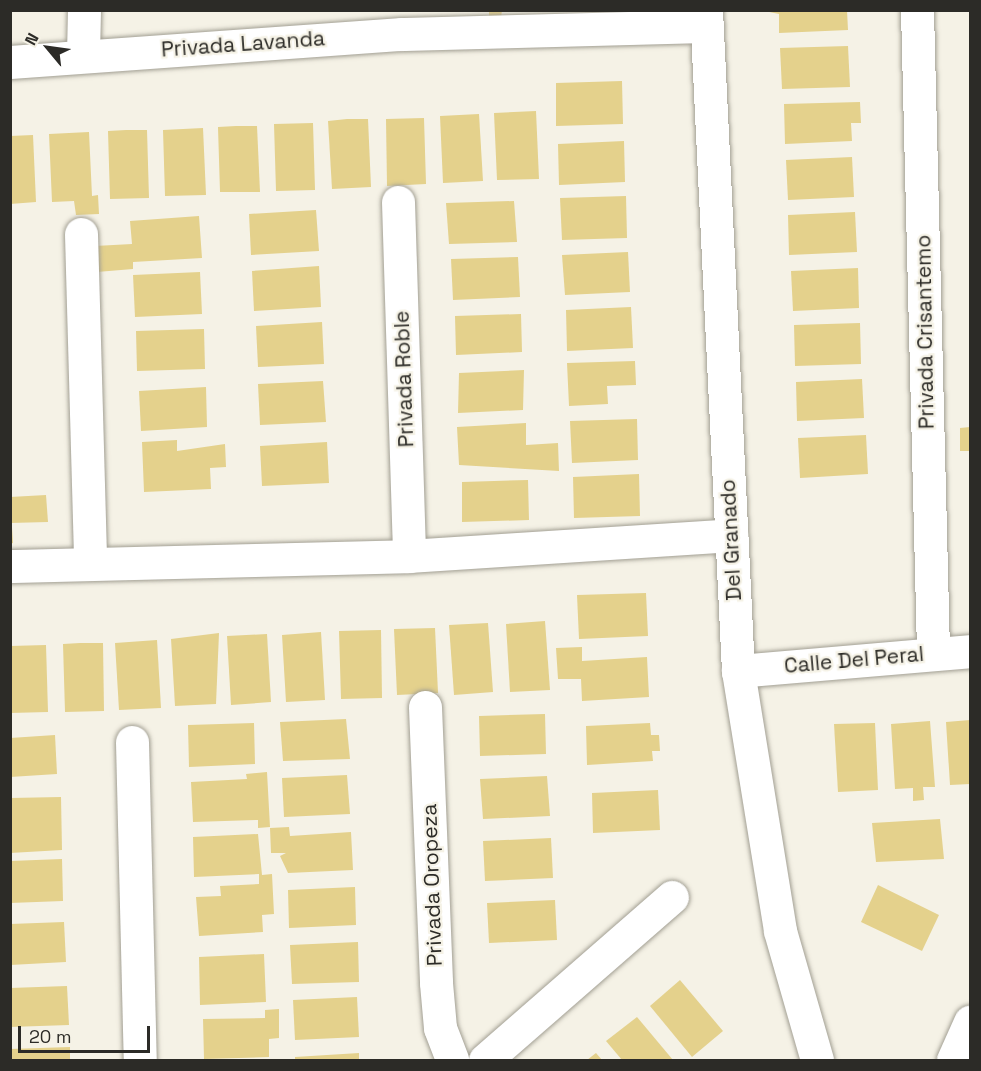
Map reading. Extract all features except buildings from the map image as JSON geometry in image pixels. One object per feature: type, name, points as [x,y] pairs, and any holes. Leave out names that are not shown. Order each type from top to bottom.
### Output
[{"type":"street","points":[[83,54],[84,10]]},
{"type":"street","name":"Privada Crisantemo","points":[[917,10],[933,653]]},
{"type":"street","name":"Privada Lavanda","points":[[10,62],[401,22],[706,18]]},
{"type":"street","name":"Del Granado","points":[[706,18],[738,671],[780,931],[817,1060]]},
{"type":"street","name":"Privada Roble","points":[[398,202],[409,556]]},
{"type":"street","points":[[81,234],[90,562]]},
{"type":"street","points":[[10,566],[90,562],[409,556],[731,535]]},
{"type":"street","name":"Calle Del Peral","points":[[738,671],[970,651]]},
{"type":"street","name":"Privada Oropeza","points":[[425,706],[436,983],[440,1028],[452,1060]]},
{"type":"street","points":[[132,742],[140,1060]]},
{"type":"street","points":[[485,1060],[672,897]]},
{"type":"street","points":[[953,1060],[970,1022]]}]
